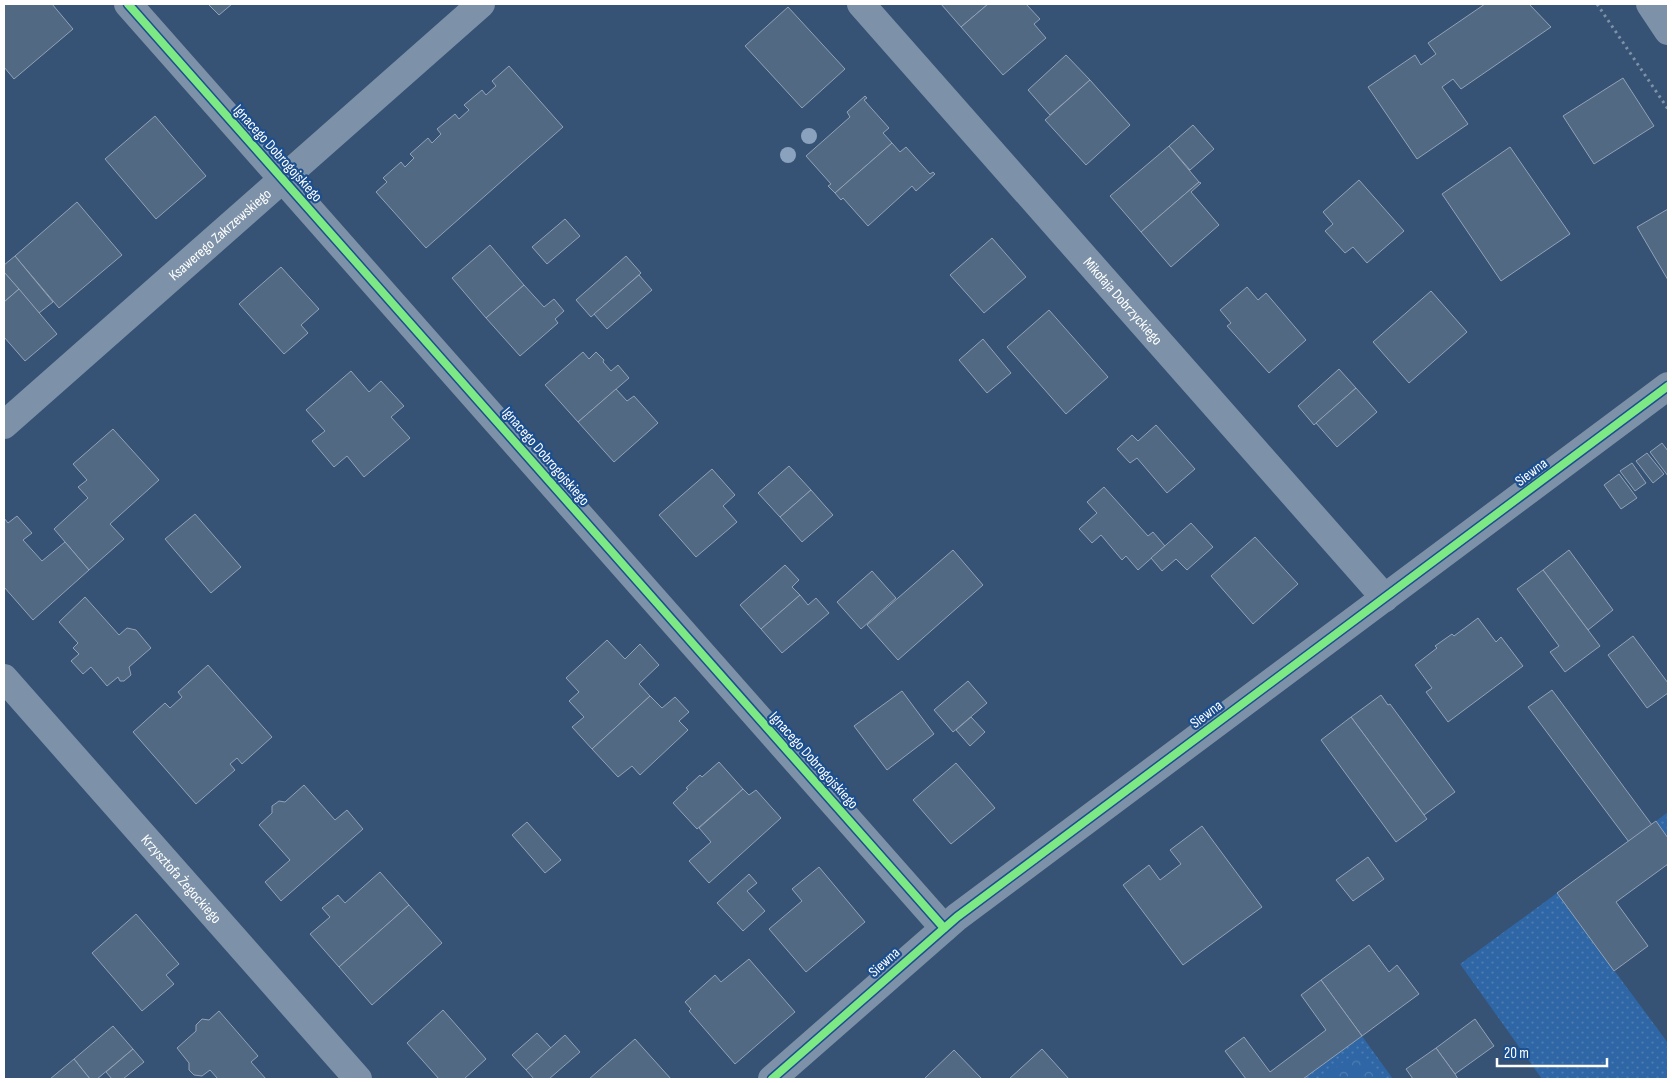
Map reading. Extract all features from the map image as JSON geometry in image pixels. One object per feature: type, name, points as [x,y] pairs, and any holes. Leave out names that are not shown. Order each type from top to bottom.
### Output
[{"type":"street","name":"Ignacego Dobrogojskiego","points":[[128,4],[944,928]]},
{"type":"street","name":"Ksawerego Zakrzewskiego","points":[[4,425],[481,4]]},
{"type":"street","name":"Mikołaja Dobrzyckiego","points":[[861,4],[1385,598]]},
{"type":"street","points":[[1650,4],[1668,31]]},
{"type":"street","name":"Siewna","points":[[772,1079],[944,928],[1668,386]]},
{"type":"street","name":"Krzysztofa Żegockiego","points":[[4,678],[358,1079]]},
{"type":"path","points":[[1597,4],[1668,109]]},
{"type":"green space","points":[[1668,812],[1668,833],[1666,835],[1656,821]]},
{"type":"green space","points":[[1557,893],[1668,1043],[1668,1079],[1542,1079],[1460,964]]},
{"type":"green space","points":[[1362,1036],[1393,1079],[1303,1079]]},
{"type":"green space","points":[[1358,1051],[1382,1079],[1321,1079]]},
{"type":"building","points":[[4,4],[52,4],[73,29],[14,79],[4,67]]},
{"type":"building","points":[[208,4],[232,4],[219,15]]},
{"type":"building","points":[[941,4],[988,4],[961,27]]},
{"type":"building","points":[[988,4],[1026,4],[1040,19],[1034,24],[1046,38],[1003,75],[961,27]]},
{"type":"building","points":[[1485,4],[1529,4],[1551,27],[1461,89],[1453,79],[1442,87],[1468,124],[1417,159],[1368,87],[1415,55],[1421,65],[1436,54],[1428,43]]},
{"type":"building","points":[[788,7],[845,69],[802,108],[745,46]]},
{"type":"building","points":[[1066,55],[1090,80],[1050,115],[1028,90]]},
{"type":"building","points":[[509,66],[563,127],[426,248],[376,192],[387,182],[383,178],[401,162],[405,167],[414,158],[410,154],[428,138],[432,143],[441,134],[437,129],[455,114],[459,119],[469,110],[464,105],[482,90],[486,95],[496,86],[492,81]]},
{"type":"building","points":[[1623,78],[1654,126],[1594,164],[1563,116]]},
{"type":"building","points":[[1090,80],[1130,125],[1086,165],[1045,120]]},
{"type":"building","points":[[865,96],[867,98],[864,100],[889,128],[883,133],[892,143],[835,193],[828,186],[831,184],[806,156],[850,117],[847,112]]},
{"type":"building","points":[[155,116],[206,176],[156,219],[105,159]]},
{"type":"building","points":[[1193,125],[1214,149],[1190,170],[1169,146]]},
{"type":"building","points":[[892,143],[900,152],[906,147],[930,174],[933,172],[935,174],[916,191],[912,186],[868,226],[843,198],[841,200],[835,193]]},
{"type":"building","points":[[1169,146],[1199,182],[1141,232],[1110,196]]},
{"type":"building","points":[[1510,147],[1570,234],[1501,281],[1442,194]]},
{"type":"building","points":[[1359,180],[1404,231],[1367,263],[1353,247],[1345,253],[1325,231],[1333,224],[1323,212]]},
{"type":"building","points":[[1199,182],[1201,183],[1191,192],[1219,225],[1171,267],[1141,232]]},
{"type":"building","points":[[77,202],[122,255],[59,308],[15,256]]},
{"type":"building","points":[[1668,209],[1668,280],[1637,227]]},
{"type":"building","points":[[565,219],[580,236],[547,264],[532,247]]},
{"type":"building","points":[[992,238],[1026,277],[984,313],[950,275]]},
{"type":"building","points":[[490,245],[524,285],[486,318],[452,278]]},
{"type":"building","points":[[15,256],[53,302],[39,313],[4,272],[4,265]]},
{"type":"building","points":[[626,256],[641,273],[591,317],[576,300]]},
{"type":"building","points":[[281,267],[319,309],[301,325],[308,333],[284,354],[239,304]]},
{"type":"building","points":[[4,272],[19,289],[4,302]]},
{"type":"building","points":[[639,275],[652,290],[607,329],[594,314]]},
{"type":"building","points":[[524,285],[544,307],[554,299],[564,311],[555,319],[558,323],[520,356],[486,318]]},
{"type":"building","points":[[1247,287],[1258,300],[1266,293],[1306,340],[1269,373],[1227,326],[1231,323],[1220,310]]},
{"type":"building","points":[[19,289],[57,334],[25,361],[4,337],[4,302]]},
{"type":"building","points":[[1431,291],[1467,332],[1409,383],[1373,342]]},
{"type":"building","points":[[1049,310],[1108,377],[1066,414],[1007,347]]},
{"type":"building","points":[[983,339],[1011,373],[987,393],[959,360]]},
{"type":"building","points":[[583,352],[589,359],[596,352],[611,371],[618,365],[629,378],[578,422],[545,385]]},
{"type":"building","points":[[1339,369],[1356,388],[1314,425],[1298,406]]},
{"type":"building","points":[[351,371],[369,392],[381,381],[404,406],[391,417],[410,438],[364,477],[347,456],[334,467],[312,441],[325,431],[306,410]]},
{"type":"building","points":[[1356,388],[1377,412],[1337,447],[1316,423]]},
{"type":"building","points":[[616,389],[627,401],[634,396],[658,423],[614,462],[578,422]]},
{"type":"building","points":[[1156,425],[1195,469],[1167,493],[1137,458],[1130,463],[1117,449],[1132,435],[1138,441]]},
{"type":"building","points":[[113,429],[159,480],[110,524],[124,539],[89,570],[54,529],[88,498],[78,487],[87,480],[73,464]]},
{"type":"building","points":[[1662,443],[1668,451],[1668,476],[1650,452]]},
{"type":"building","points":[[1647,453],[1664,474],[1653,483],[1636,461]]},
{"type":"building","points":[[1632,463],[1646,483],[1635,491],[1620,471]]},
{"type":"building","points":[[789,466],[811,490],[780,517],[758,493]]},
{"type":"building","points":[[712,469],[735,495],[723,506],[737,522],[696,557],[659,515]]},
{"type":"building","points":[[1619,474],[1637,498],[1621,509],[1604,485]]},
{"type":"building","points":[[1104,487],[1148,536],[1153,532],[1165,546],[1138,570],[1126,556],[1122,560],[1101,535],[1092,543],[1079,529],[1097,513],[1087,502]]},
{"type":"building","points":[[811,490],[833,515],[802,542],[780,517]]},
{"type":"building","points":[[195,514],[241,567],[211,593],[165,539]]},
{"type":"building","points":[[17,516],[32,533],[23,540],[42,561],[65,542],[89,570],[33,620],[4,587],[4,518],[8,523]]},
{"type":"building","points":[[1191,523],[1213,547],[1187,570],[1176,559],[1162,571],[1151,558]]},
{"type":"building","points":[[1255,537],[1298,584],[1253,624],[1211,576]]},
{"type":"building","points":[[953,550],[983,585],[898,660],[867,625]]},
{"type":"building","points":[[1569,550],[1613,610],[1588,630],[1543,570]]},
{"type":"building","points":[[785,565],[799,580],[792,587],[800,595],[761,629],[740,605]]},
{"type":"building","points":[[1543,570],[1600,646],[1565,672],[1550,652],[1559,646],[1517,589]]},
{"type":"building","points":[[872,571],[896,598],[861,629],[837,602]]},
{"type":"building","points":[[800,595],[808,605],[816,598],[829,613],[782,653],[761,629]]},
{"type":"building","points":[[85,597],[119,635],[127,628],[136,630],[151,648],[129,667],[131,675],[124,681],[120,681],[118,677],[107,686],[91,667],[83,674],[71,661],[79,654],[73,648],[78,643],[59,622]]},
{"type":"building","points":[[1478,618],[1496,642],[1501,637],[1523,666],[1448,722],[1426,692],[1432,688],[1415,665],[1437,648],[1435,646],[1452,634],[1454,636]]},
{"type":"building","points":[[1633,636],[1668,683],[1668,693],[1647,708],[1608,655]]},
{"type":"building","points":[[607,640],[625,659],[640,644],[659,665],[639,684],[650,696],[592,749],[572,727],[584,717],[569,701],[579,692],[566,678]]},
{"type":"building","points":[[208,665],[272,737],[242,764],[237,758],[230,764],[235,770],[196,804],[133,732],[165,703],[170,708],[182,697],[178,692]]},
{"type":"building","points":[[968,681],[987,703],[953,732],[934,710]]},
{"type":"building","points":[[1552,690],[1652,825],[1629,842],[1528,707]]},
{"type":"building","points":[[902,691],[934,734],[887,770],[854,726]]},
{"type":"building","points":[[1381,695],[1388,705],[1390,704],[1455,792],[1424,815],[1351,717]]},
{"type":"building","points":[[650,696],[662,708],[675,697],[689,712],[679,721],[688,730],[640,775],[632,766],[618,777],[592,749]]},
{"type":"building","points":[[971,717],[985,732],[970,746],[956,730]]},
{"type":"building","points":[[1351,717],[1427,819],[1396,842],[1321,740]]},
{"type":"building","points":[[719,762],[743,789],[697,829],[673,803],[700,775],[702,777]]},
{"type":"building","points":[[956,763],[995,808],[951,844],[913,800]]},
{"type":"building","points":[[304,785],[335,820],[347,810],[363,829],[281,901],[265,882],[290,860],[259,825],[272,813],[272,806],[279,801],[285,802]]},
{"type":"building","points":[[743,789],[749,795],[756,790],[781,818],[709,883],[689,861],[711,842],[699,828]]},
{"type":"building","points":[[1656,821],[1668,838],[1668,864],[1616,902],[1648,946],[1614,971],[1557,893]]},
{"type":"building","points":[[527,822],[561,860],[545,873],[512,835]]},
{"type":"building","points":[[1202,826],[1262,907],[1183,965],[1123,885],[1149,865],[1160,880],[1181,864],[1170,850]]},
{"type":"building","points":[[1368,857],[1384,879],[1353,901],[1336,880]]},
{"type":"building","points":[[819,867],[865,922],[806,972],[769,929],[802,901],[792,889]]},
{"type":"building","points":[[380,872],[409,905],[339,967],[310,934],[330,917],[322,908],[338,895],[345,903]]},
{"type":"building","points":[[749,874],[757,883],[747,891],[765,911],[743,931],[717,903]]},
{"type":"building","points":[[409,905],[442,943],[372,1005],[339,967]]},
{"type":"building","points":[[136,914],[179,964],[166,975],[174,984],[142,1011],[92,953]]},
{"type":"building","points":[[1369,945],[1389,972],[1397,965],[1419,994],[1362,1036],[1321,980]]},
{"type":"building","points":[[749,959],[795,1012],[735,1064],[689,1011],[691,1009],[685,1002],[715,975],[721,982]]},
{"type":"building","points":[[1321,980],[1362,1036],[1303,1079],[1246,1079],[1225,1051],[1244,1037],[1270,1072],[1326,1030],[1301,995]]},
{"type":"building","points":[[443,1010],[486,1059],[464,1079],[439,1079],[407,1043]]},
{"type":"building","points":[[219,1011],[258,1056],[251,1062],[266,1079],[218,1079],[210,1070],[202,1076],[194,1075],[189,1070],[189,1063],[177,1048],[196,1031],[196,1025],[202,1019],[209,1020]]},
{"type":"building","points":[[1475,1019],[1494,1046],[1455,1074],[1436,1048]]},
{"type":"building","points":[[113,1026],[133,1049],[97,1079],[90,1079],[74,1059]]},
{"type":"building","points":[[537,1033],[551,1048],[526,1070],[512,1055]]},
{"type":"building","points":[[565,1035],[580,1052],[549,1079],[534,1079],[526,1070]]},
{"type":"building","points":[[635,1039],[671,1079],[589,1079]]},
{"type":"building","points":[[1436,1048],[1458,1079],[1413,1079],[1406,1069]]},
{"type":"building","points":[[133,1049],[144,1062],[123,1079],[112,1079],[106,1072]]},
{"type":"building","points":[[1042,1049],[1069,1079],[1009,1079]]},
{"type":"building","points":[[954,1050],[982,1079],[925,1078]]},
{"type":"building","points":[[74,1059],[90,1079],[50,1079]]},
{"type":"cycle path","points":[[128,4],[944,928]]},
{"type":"cycle path","points":[[772,1079],[957,917],[1668,386]]}]
